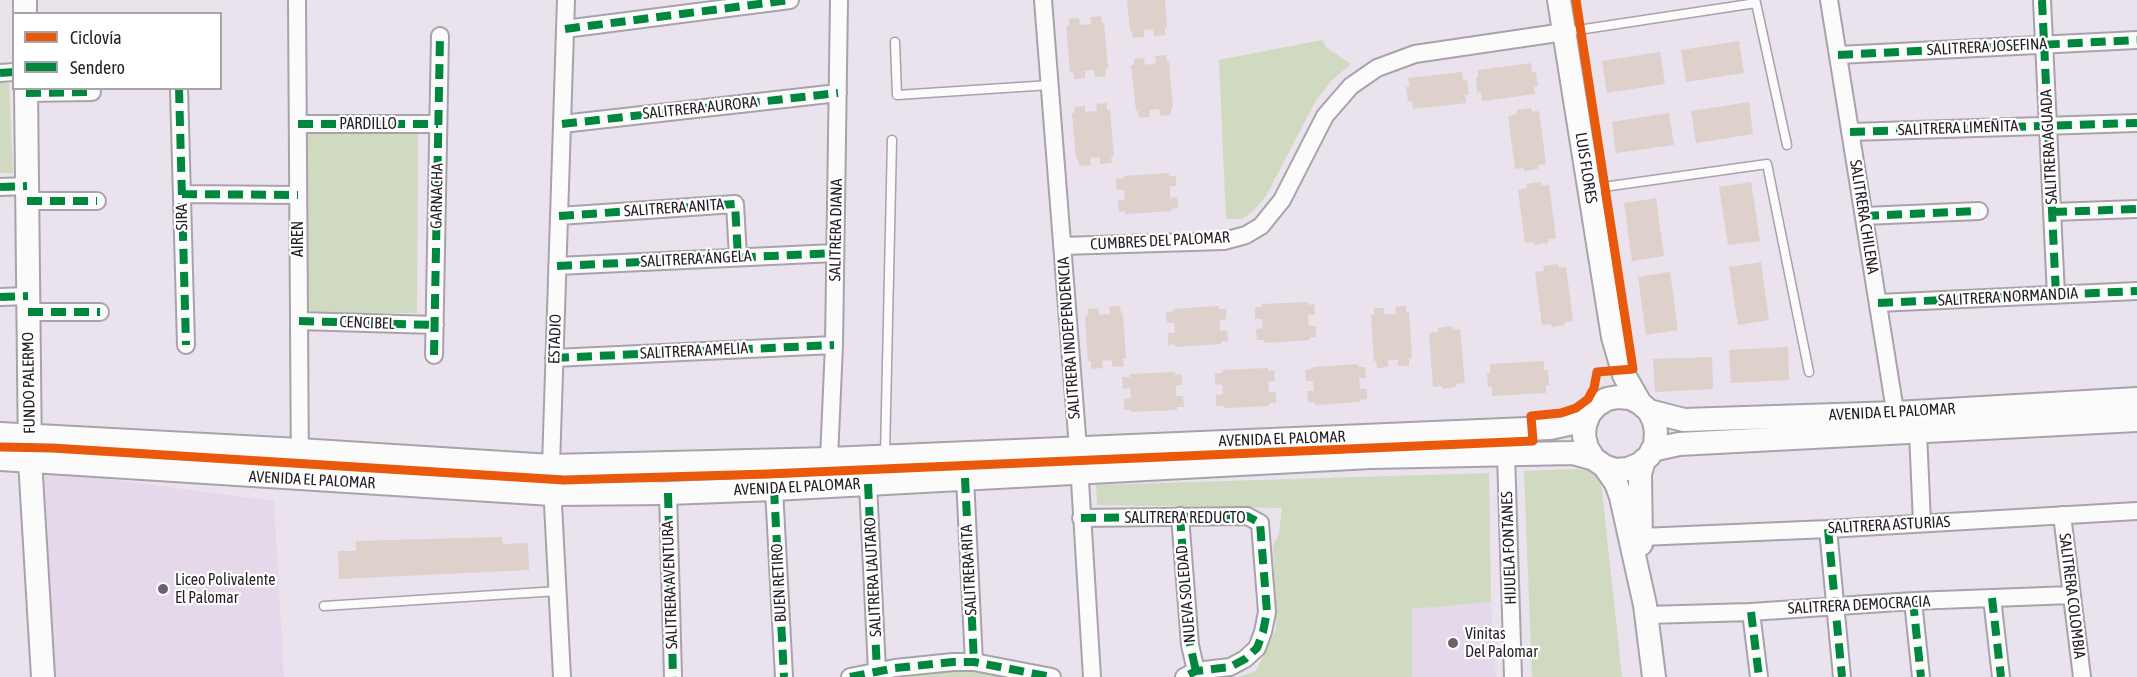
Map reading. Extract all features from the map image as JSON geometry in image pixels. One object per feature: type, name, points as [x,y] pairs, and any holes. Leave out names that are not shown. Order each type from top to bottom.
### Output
[{"type":"street","name":"AIREN","points":[[297,0],[300,479]]},
{"type":"street","name":"ESTADIO","points":[[562,677],[551,466],[566,0]]},
{"type":"street","points":[[565,29],[790,0]]},
{"type":"street","name":"SALITRERA DIANA","points":[[829,459],[834,345],[839,0]]},
{"type":"street","name":"SALITRERA INDEPENDENCIA","points":[[1043,0],[1078,448],[1092,677]]},
{"type":"street","name":"LUIS FLORES","points":[[1559,0],[1613,337],[1624,375],[1644,407]]},
{"type":"street","name":"SALITRERA CHILENA","points":[[1829,0],[1878,303],[1922,523]]},
{"type":"street","name":"SALITRERA AGUADA","points":[[2042,0],[2056,295]]},
{"type":"street","name":"CUMBRES DEL PALOMAR","points":[[1062,246],[1224,241],[1246,235],[1261,226],[1282,200],[1325,116],[1351,86],[1377,68],[1415,54],[1564,32]]},
{"type":"street","name":"GARNACHA","points":[[434,355],[440,36]]},
{"type":"street","name":"SALITRERA JOSEFINA","points":[[1838,55],[2137,40]]},
{"type":"street","name":"SIRA","points":[[179,90],[186,345]]},
{"type":"street","points":[[26,91],[92,92]]},
{"type":"street","name":"FUNDO PALERMO","points":[[26,91],[29,435],[43,677]]},
{"type":"street","name":"SALITRERA AURORA","points":[[562,124],[838,93]]},
{"type":"street","name":"SALITRERA LIMEÑITA","points":[[1850,132],[2137,123]]},
{"type":"street","name":"PARDILLO","points":[[298,124],[438,124]]},
{"type":"street","points":[[0,187],[27,194],[97,201]]},
{"type":"street","points":[[182,194],[298,195]]},
{"type":"street","name":"SALITRERA ANITA","points":[[559,216],[735,204],[738,257]]},
{"type":"street","points":[[2052,212],[2137,208]]},
{"type":"street","points":[[1864,216],[1979,211]]},
{"type":"street","name":"SALITRERA ÁNGELA","points":[[557,266],[835,253]]},
{"type":"street","name":"SALITRERA NORMANDIA","points":[[1878,303],[2137,291]]},
{"type":"street","points":[[0,297],[28,304],[100,312]]},
{"type":"street","name":"CENCIBEL","points":[[299,321],[435,325]]},
{"type":"street","name":"LUIS FLORES","points":[[1596,408],[1610,390],[1613,337]]},
{"type":"street","name":"SALITRERA AMELIA","points":[[554,358],[834,345]]},
{"type":"street","points":[[1646,610],[1621,497],[1616,483],[1587,448],[1584,436],[1585,425],[1596,408],[1618,397],[1630,398],[1644,407],[1654,421],[1656,432],[1640,474],[1646,610],[1654,677]]},
{"type":"street","name":"AVENIDA EL PALOMAR","points":[[1648,455],[1679,444],[1904,426],[2137,399]]},
{"type":"street","name":"AVENIDA EL PALOMAR","points":[[1644,407],[1669,418],[1683,420],[1904,426],[2137,420]]},
{"type":"street","name":"AVENIDA EL PALOMAR","points":[[0,434],[551,466],[829,459],[1550,428],[1573,423],[1596,408]]},
{"type":"street","name":"AVENIDA EL PALOMAR","points":[[0,459],[552,494],[774,489],[1370,457],[1573,453],[1599,462]]},
{"type":"street","name":"HIJUELA FONTANES","points":[[1506,455],[1513,677]]},
{"type":"street","points":[[1599,462],[1616,470],[1628,469],[1640,464],[1648,455]]},
{"type":"street","name":"SALITRERA RITA","points":[[964,478],[974,662]]},
{"type":"street","name":"SALITRERA LAUTARO","points":[[868,484],[877,671]]},
{"type":"street","name":"BUEN RETIRO","points":[[774,489],[784,677]]},
{"type":"street","name":"SALITRERA AVENTURA","points":[[668,493],[673,677]]},
{"type":"street","name":"SALITRERA ASTURIAS","points":[[1641,537],[2062,515],[2136,516]]},
{"type":"street","name":"SALITRERA COLOMBIA","points":[[2062,515],[2082,677]]},
{"type":"street","name":"NUEVA SOLEDAD","points":[[1180,516],[1190,645],[1190,674]]},
{"type":"street","name":"SALITRERA REDUCTO","points":[[1081,518],[1247,516],[1260,523],[1267,612],[1257,648],[1245,659],[1230,667],[1190,674]]},
{"type":"street","points":[[1828,529],[1842,677]]},
{"type":"street","name":"SALITRERA DEMOCRACIA","points":[[1646,610],[1751,612],[1913,601],[2072,595]]},
{"type":"street","points":[[1992,598],[2001,677]]},
{"type":"street","points":[[1913,601],[1921,677]]},
{"type":"street","points":[[1751,612],[1759,677]]},
{"type":"street","points":[[850,677],[877,671],[941,663],[974,662],[1052,677]]},
{"type":"lane","points":[[1564,32],[1756,3],[1787,145]]},
{"type":"lane","points":[[895,42],[897,95],[1050,86]]},
{"type":"lane","points":[[885,456],[892,140]]},
{"type":"lane","points":[[1589,189],[1767,164],[1809,372]]},
{"type":"lane","points":[[324,606],[558,591]]},
{"type":"shaded area","name":"Liceo Polivalente El Palomar","points":[[47,471],[274,501],[284,677],[53,677],[41,482]]},
{"type":"shaded area","name":"Vinitas Del Palomar","points":[[1491,602],[1496,677],[1412,677],[1412,609]]},
{"type":"green space","points":[[1322,40],[1327,48],[1351,64],[1331,81],[1315,102],[1266,196],[1254,210],[1242,219],[1226,219],[1219,60]]},
{"type":"green space","points":[[0,83],[9,83],[13,173],[0,173]]},
{"type":"green space","points":[[306,133],[418,133],[417,313],[306,313]]},
{"type":"green space","points":[[1577,469],[1589,471],[1599,478],[1602,491],[1622,677],[1532,677],[1524,471]]},
{"type":"green space","points":[[1489,473],[1491,602],[1412,609],[1412,677],[1238,677],[1256,671],[1276,630],[1273,545],[1279,534],[1282,508],[1097,505],[1096,485]]},
{"type":"green space","points":[[995,669],[1046,677],[864,677],[901,670]]},
{"type":"building","points":[[1127,0],[1165,0],[1167,28],[1165,28],[1165,35],[1154,36],[1153,29],[1144,30],[1144,37],[1133,38],[1132,31],[1130,31]]},
{"type":"building","points":[[1101,16],[1102,23],[1104,23],[1108,68],[1105,69],[1106,76],[1095,77],[1094,70],[1085,71],[1085,78],[1074,79],[1073,71],[1070,72],[1066,26],[1069,26],[1069,19],[1079,18],[1080,25],[1091,24],[1090,17]]},
{"type":"building","points":[[1739,41],[1744,73],[1686,82],[1681,50]]},
{"type":"building","points":[[1660,52],[1665,84],[1607,93],[1602,61]]},
{"type":"building","points":[[1166,55],[1167,62],[1169,62],[1173,108],[1171,108],[1171,115],[1160,116],[1159,109],[1149,110],[1150,117],[1139,118],[1138,111],[1136,111],[1131,65],[1134,65],[1134,59],[1144,58],[1145,65],[1156,63],[1155,56]]},
{"type":"building","points":[[1531,63],[1532,72],[1536,72],[1538,86],[1534,87],[1535,94],[1482,101],[1481,92],[1477,93],[1478,70]]},
{"type":"building","points":[[1462,72],[1463,81],[1467,80],[1469,95],[1465,95],[1466,103],[1413,109],[1412,101],[1408,101],[1406,87],[1410,87],[1408,78]]},
{"type":"building","points":[[1749,102],[1753,134],[1696,143],[1691,111]]},
{"type":"building","points":[[1107,103],[1107,110],[1110,110],[1114,156],[1111,156],[1112,163],[1100,164],[1100,157],[1090,158],[1091,165],[1079,166],[1078,159],[1076,159],[1072,113],[1075,113],[1074,107],[1085,106],[1085,112],[1097,111],[1096,104]]},
{"type":"building","points":[[1531,108],[1532,112],[1539,111],[1546,164],[1538,165],[1538,169],[1524,171],[1524,168],[1515,169],[1508,116],[1517,114],[1517,110]]},
{"type":"building","points":[[1669,113],[1674,145],[1616,153],[1612,122]]},
{"type":"building","points":[[1169,173],[1169,176],[1176,176],[1176,186],[1170,186],[1170,198],[1177,197],[1178,208],[1171,209],[1171,211],[1125,214],[1125,211],[1119,212],[1118,200],[1125,200],[1124,190],[1117,190],[1116,179],[1124,178],[1124,176]]},
{"type":"building","points":[[1541,182],[1541,186],[1549,185],[1556,238],[1548,239],[1548,243],[1534,245],[1534,242],[1525,243],[1518,190],[1527,188],[1526,184]]},
{"type":"building","points":[[1751,182],[1760,241],[1728,245],[1719,187]]},
{"type":"building","points":[[1656,198],[1664,256],[1632,261],[1624,203]]},
{"type":"building","points":[[1761,262],[1769,320],[1738,325],[1729,267]]},
{"type":"building","points":[[1558,264],[1559,268],[1566,267],[1573,321],[1551,327],[1551,324],[1542,325],[1535,272],[1544,271],[1543,266]]},
{"type":"building","points":[[1670,272],[1678,330],[1646,335],[1638,277]]},
{"type":"building","points":[[1308,302],[1308,305],[1314,304],[1315,315],[1308,315],[1309,326],[1316,326],[1316,337],[1310,337],[1310,340],[1264,343],[1264,340],[1257,340],[1256,329],[1263,328],[1262,319],[1255,319],[1255,307],[1262,307],[1262,304]]},
{"type":"building","points":[[1120,306],[1121,313],[1123,313],[1126,359],[1123,359],[1124,366],[1112,367],[1112,360],[1102,361],[1103,368],[1091,369],[1091,361],[1088,361],[1085,316],[1088,315],[1088,309],[1098,308],[1099,315],[1110,314],[1109,307]]},
{"type":"building","points":[[1219,306],[1219,309],[1226,309],[1226,319],[1220,320],[1220,331],[1227,331],[1228,341],[1221,342],[1221,344],[1175,347],[1175,344],[1168,345],[1168,333],[1175,333],[1174,323],[1167,323],[1166,312],[1174,311],[1173,309]]},
{"type":"building","points":[[1406,306],[1406,313],[1409,312],[1412,358],[1409,359],[1409,366],[1398,366],[1398,360],[1388,360],[1388,367],[1377,368],[1376,361],[1374,361],[1371,315],[1374,315],[1374,308],[1384,308],[1384,314],[1396,314],[1395,307]]},
{"type":"building","points":[[1452,326],[1453,330],[1460,329],[1465,383],[1442,389],[1442,386],[1433,387],[1429,333],[1438,332],[1438,328]]},
{"type":"building","points":[[1788,347],[1789,380],[1731,383],[1729,350]]},
{"type":"building","points":[[1712,357],[1713,389],[1655,392],[1653,359]]},
{"type":"building","points":[[1544,361],[1544,370],[1548,370],[1549,385],[1546,385],[1546,393],[1492,396],[1492,387],[1488,387],[1487,373],[1490,373],[1490,364]]},
{"type":"building","points":[[1358,364],[1359,367],[1365,367],[1366,378],[1359,378],[1360,389],[1367,389],[1367,399],[1360,400],[1360,402],[1315,405],[1314,402],[1308,403],[1307,391],[1314,391],[1313,381],[1306,381],[1305,370],[1313,369],[1313,367]]},
{"type":"building","points":[[1268,368],[1268,371],[1274,370],[1275,381],[1268,381],[1269,392],[1276,392],[1276,403],[1269,403],[1269,406],[1224,408],[1224,406],[1216,406],[1216,395],[1223,394],[1222,384],[1215,385],[1215,373],[1222,373],[1222,370]]},
{"type":"building","points":[[1175,372],[1175,375],[1182,374],[1182,385],[1176,385],[1176,396],[1183,396],[1184,407],[1177,407],[1177,410],[1131,412],[1131,410],[1124,410],[1124,399],[1131,398],[1130,388],[1123,389],[1122,377],[1130,377],[1130,374]]},
{"type":"building","points":[[501,537],[503,544],[528,543],[529,570],[339,579],[338,551],[356,551],[356,541]]},
{"type":"marked path","points":[[565,29],[790,0]]},
{"type":"marked path","points":[[2042,0],[2056,295]]},
{"type":"marked path","points":[[434,355],[440,36]]},
{"type":"marked path","points":[[1838,55],[2137,40]]},
{"type":"marked path","points":[[0,73],[12,72]]},
{"type":"marked path","points":[[179,90],[186,345]]},
{"type":"marked path","points":[[26,93],[92,92]]},
{"type":"marked path","points":[[562,124],[838,93]]},
{"type":"marked path","points":[[1850,132],[2137,123]]},
{"type":"marked path","points":[[298,124],[438,124]]},
{"type":"marked path","points":[[0,187],[27,186]]},
{"type":"marked path","points":[[182,194],[298,195]]},
{"type":"marked path","points":[[27,201],[97,201]]},
{"type":"marked path","points":[[559,216],[735,204],[738,257]]},
{"type":"marked path","points":[[2052,212],[2137,209]]},
{"type":"marked path","points":[[1864,216],[1979,211]]},
{"type":"marked path","points":[[557,266],[835,253]]},
{"type":"marked path","points":[[1878,303],[2137,291]]},
{"type":"marked path","points":[[0,297],[28,296]]},
{"type":"marked path","points":[[28,312],[100,312]]},
{"type":"marked path","points":[[299,321],[435,325]]},
{"type":"marked path","points":[[554,358],[834,345]]},
{"type":"marked path","points":[[965,478],[974,662]]},
{"type":"marked path","points":[[868,484],[877,671]]},
{"type":"marked path","points":[[774,489],[784,677]]},
{"type":"marked path","points":[[668,493],[673,677]]},
{"type":"marked path","points":[[1180,516],[1190,645],[1196,671]]},
{"type":"marked path","points":[[1081,518],[1247,516],[1260,523],[1267,612],[1257,648],[1245,659],[1230,667],[1196,671],[1184,677]]},
{"type":"marked path","points":[[1828,529],[1842,677]]},
{"type":"marked path","points":[[1992,598],[2001,677]]},
{"type":"marked path","points":[[1913,601],[1921,677]]},
{"type":"marked path","points":[[1751,612],[1759,677]]},
{"type":"marked path","points":[[850,677],[895,668],[953,662],[974,662],[1052,677]]},
{"type":"cycle path","points":[[0,447],[52,448],[564,480],[767,474],[1533,441],[1531,416],[1561,413],[1576,408],[1588,399],[1594,388],[1597,372],[1633,369],[1576,0]]},
{"type":"place","name":"Liceo Polivalente El Palomar","points":[[163,589]]},
{"type":"place","name":"Vinitas Del Palomar","points":[[1453,643]]}]
